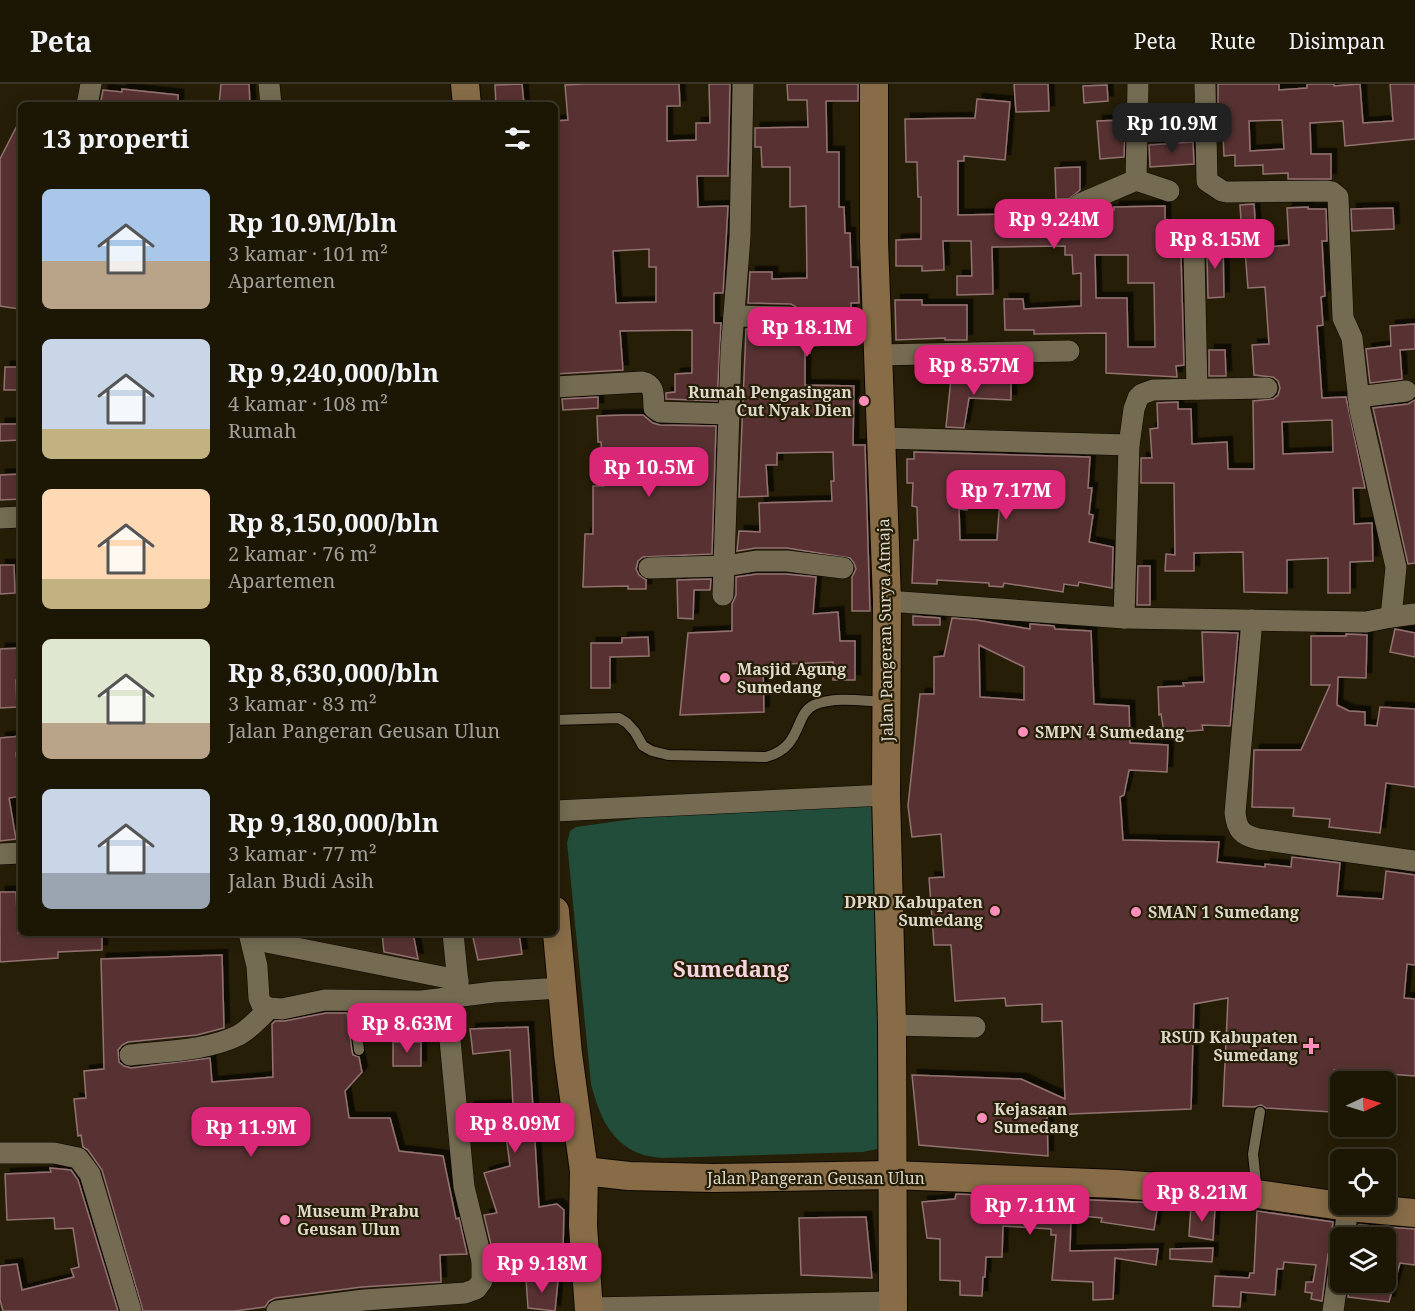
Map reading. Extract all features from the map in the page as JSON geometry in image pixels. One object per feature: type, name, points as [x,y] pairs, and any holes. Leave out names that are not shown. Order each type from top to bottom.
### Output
[{"type":"street","points":[[88,102],[91,84]]},
{"type":"street","points":[[269,84],[271,102]]},
{"type":"street","points":[[465,84],[467,102]]},
{"type":"street","points":[[723,595],[729,414],[740,237],[743,84]]},
{"type":"street","name":"Jalan Pangeran Surya Atmaja","points":[[874,84],[874,241],[887,601],[886,795],[892,1025],[892,1307]]},
{"type":"street","points":[[1136,180],[1138,84]]},
{"type":"street","points":[[1205,84],[1207,181],[1227,192],[1327,191],[1338,197],[1342,313],[1352,338],[1362,424],[1394,553],[1396,581],[1391,617]]},
{"type":"street","points":[[1080,204],[1136,180],[1169,191]]},
{"type":"street","points":[[1194,255],[1197,389]]},
{"type":"street","points":[[734,316],[790,316]]},
{"type":"street","points":[[878,355],[1069,351]]},
{"type":"street","points":[[558,387],[642,382],[648,383],[652,388],[654,408],[660,412],[729,414]]},
{"type":"street","points":[[1124,618],[1129,445],[1134,409],[1142,394],[1153,390],[1267,388]]},
{"type":"street","points":[[1358,396],[1406,391]]},
{"type":"street","points":[[881,438],[1129,445]]},
{"type":"street","points":[[0,518],[18,517]]},
{"type":"street","points":[[649,568],[725,566],[756,561],[787,561],[843,568]]},
{"type":"street","points":[[887,601],[1124,618],[1366,622],[1415,614]]},
{"type":"street","points":[[1252,620],[1235,813],[1236,824],[1240,832],[1258,839],[1415,861]]},
{"type":"street","points":[[558,811],[886,795]]},
{"type":"street","points":[[0,854],[18,853]]},
{"type":"street","points":[[455,991],[422,1001],[325,1000],[282,1009],[270,1008],[262,1005],[259,998],[257,966],[250,936],[455,991],[494,992],[561,988]]},
{"type":"street","points":[[277,1311],[364,1300],[465,1293],[476,1289],[482,1281],[482,1261],[464,1187],[453,936]]},
{"type":"street","points":[[557,936],[567,1054],[584,1171],[583,1226],[589,1310],[892,1307]]},
{"type":"street","points":[[130,1055],[221,1042],[241,1034],[270,1008]]},
{"type":"street","points":[[892,1025],[975,1027]]},
{"type":"street","points":[[0,1153],[54,1153],[78,1158],[90,1174],[131,1311]]},
{"type":"street","name":"Jalan Pangeran Geusan Ulun","points":[[584,1171],[629,1176],[713,1178],[892,1175],[1117,1184],[1257,1194],[1330,1204]]},
{"type":"street","name":"Jalan Pangeran Geusan Ulun","points":[[1396,1211],[1415,1213]]},
{"type":"street","points":[[482,1261],[586,1270]]},
{"type":"street","points":[[1333,1311],[1336,1293]]},
{"type":"lane","points":[[558,720],[619,718],[635,732],[643,746],[668,755],[766,757],[778,754],[787,746],[804,714],[809,707],[815,704],[827,701],[886,702]]},
{"type":"lane","points":[[353,1000],[359,1050]]},
{"type":"lane","points":[[1257,1194],[1253,1154],[1260,1112]]},
{"type":"green space","points":[[884,797],[885,1144],[877,1149],[863,1152],[662,1158],[641,1154],[619,1141],[601,1115],[591,1084],[567,843],[570,831],[576,827],[731,805]]},
{"type":"building","points":[[221,84],[249,84],[250,102],[219,102]]},
{"type":"building","points":[[522,84],[524,102],[496,102],[495,85]]},
{"type":"building","points":[[679,84],[680,106],[667,106],[667,141],[696,140],[696,123],[710,123],[709,84],[730,84],[728,176],[697,176],[698,207],[728,206],[723,293],[714,293],[714,323],[721,323],[717,401],[666,399],[666,393],[675,392],[675,374],[692,373],[692,330],[620,331],[623,370],[558,374],[558,121],[568,120],[565,85]],"holes":[[[649,249],[649,267],[656,267],[656,302],[616,303],[613,251]]]},
{"type":"building","points":[[787,84],[858,84],[858,101],[826,101],[827,152],[839,152],[839,207],[844,207],[845,233],[850,233],[851,267],[858,267],[859,303],[851,303],[852,339],[825,340],[825,345],[810,346],[810,353],[805,353],[805,385],[854,386],[853,445],[865,445],[870,611],[852,611],[852,577],[856,569],[850,558],[787,548],[756,548],[737,551],[739,531],[760,532],[759,503],[832,501],[833,452],[777,453],[777,465],[766,465],[768,496],[739,497],[746,329],[790,330],[797,328],[803,318],[801,310],[791,304],[748,303],[750,272],[772,272],[772,279],[807,278],[806,206],[790,207],[790,167],[762,167],[761,147],[755,147],[755,128],[808,127],[807,100],[788,100]]},
{"type":"building","points":[[1014,84],[1048,84],[1049,111],[1016,112]]},
{"type":"building","points":[[1218,84],[1279,84],[1279,90],[1307,88],[1307,84],[1334,84],[1334,86],[1360,84],[1363,123],[1393,121],[1390,84],[1415,84],[1415,139],[1345,146],[1343,121],[1310,123],[1311,154],[1331,154],[1331,179],[1288,179],[1288,173],[1263,174],[1263,165],[1235,166],[1235,155],[1224,156],[1222,116],[1218,116]],"holes":[[[1282,120],[1284,149],[1250,151],[1249,121]]]},
{"type":"building","points":[[1107,85],[1108,101],[1084,103],[1083,86]]},
{"type":"building","points":[[122,89],[178,95],[178,102],[101,102],[103,90],[122,92]]},
{"type":"building","points":[[977,99],[1010,102],[1005,160],[964,156],[964,161],[958,161],[958,215],[1016,214],[1016,209],[1045,209],[1046,233],[1077,232],[1077,216],[1114,210],[1114,207],[1165,206],[1165,228],[1182,228],[1183,247],[1185,247],[1181,255],[1184,365],[1176,366],[1177,377],[1106,373],[1106,333],[1034,334],[1034,330],[1005,330],[1004,299],[1023,299],[1024,309],[1081,306],[1081,273],[1073,274],[1072,255],[1065,255],[1065,246],[992,247],[993,294],[957,295],[957,276],[972,276],[971,241],[943,241],[944,270],[922,271],[922,266],[896,266],[896,240],[921,239],[921,197],[918,197],[917,162],[906,162],[905,119],[975,118]],"holes":[[[1095,255],[1128,255],[1128,283],[1154,283],[1155,347],[1128,347],[1127,298],[1096,298]]]},
{"type":"building","points":[[1125,120],[1124,157],[1100,159],[1097,121]]},
{"type":"building","points":[[18,124],[18,309],[0,306],[0,159]]},
{"type":"building","points":[[1193,142],[1194,164],[1150,167],[1149,145]]},
{"type":"building","points":[[1080,167],[1080,190],[1069,199],[1056,199],[1055,168]]},
{"type":"building","points":[[1254,204],[1257,248],[1289,245],[1287,208],[1326,209],[1327,241],[1322,241],[1325,296],[1321,297],[1323,325],[1317,326],[1322,398],[1346,397],[1365,488],[1353,488],[1354,524],[1372,523],[1373,561],[1350,562],[1350,593],[1328,593],[1328,558],[1287,560],[1287,593],[1244,592],[1243,552],[1194,553],[1194,571],[1165,571],[1166,554],[1175,555],[1174,483],[1141,483],[1141,458],[1152,458],[1150,429],[1158,428],[1157,403],[1178,402],[1178,409],[1191,409],[1192,444],[1227,442],[1228,469],[1254,469],[1253,401],[1273,399],[1278,395],[1280,388],[1278,381],[1273,377],[1254,375],[1252,345],[1269,344],[1265,287],[1248,288],[1240,205]],"holes":[[[1332,420],[1333,452],[1283,454],[1282,422]]]},
{"type":"building","points":[[1393,208],[1394,229],[1352,231],[1351,209]]},
{"type":"building","points":[[1223,244],[1224,297],[1208,298],[1207,255],[1202,246]]},
{"type":"building","points":[[895,300],[922,300],[922,305],[967,305],[967,340],[945,340],[945,338],[896,340]]},
{"type":"building","points":[[1415,324],[1415,349],[1400,350],[1402,379],[1370,383],[1366,349],[1391,346],[1390,326]]},
{"type":"building","points":[[1209,350],[1225,350],[1226,376],[1209,376]]},
{"type":"building","points":[[5,367],[18,367],[18,390],[4,390]]},
{"type":"building","points":[[1011,378],[1011,400],[969,398],[964,428],[946,427],[951,379]]},
{"type":"building","points":[[598,397],[598,408],[563,410],[562,399]]},
{"type":"building","points":[[1415,400],[1415,563],[1408,564],[1373,408],[1408,404]]},
{"type":"building","points":[[643,415],[653,423],[660,425],[716,426],[712,554],[643,557],[638,561],[636,569],[639,575],[646,580],[646,589],[628,589],[628,586],[583,587],[585,534],[593,534],[593,486],[604,486],[597,416]]},
{"type":"building","points":[[0,424],[18,424],[18,440],[0,441]]},
{"type":"building","points":[[914,452],[1090,457],[1088,488],[1092,488],[1089,514],[1093,515],[1089,542],[1113,547],[1112,588],[1079,582],[1078,586],[1064,584],[1063,592],[1004,583],[1003,587],[989,586],[989,583],[937,580],[937,584],[912,583],[914,540],[918,540],[917,507],[912,506],[913,483],[907,483],[907,459],[914,459]],"holes":[[[969,489],[1000,497],[997,540],[960,540],[959,509],[967,510]]]},
{"type":"building","points":[[18,474],[18,499],[0,500],[0,475]]},
{"type":"building","points":[[0,565],[14,565],[15,593],[0,594]]},
{"type":"building","points":[[1138,566],[1150,566],[1150,605],[1137,605]]},
{"type":"building","points":[[757,574],[816,577],[813,614],[838,612],[840,641],[855,641],[855,680],[833,680],[833,662],[763,665],[764,712],[680,715],[688,633],[732,631],[732,604],[736,595],[736,577]]},
{"type":"building","points":[[711,579],[710,590],[694,590],[693,619],[678,618],[677,580]]},
{"type":"building","points":[[913,616],[940,618],[940,625],[913,625]]},
{"type":"building","points":[[952,618],[1030,629],[1030,624],[1032,624],[1054,626],[1055,629],[1091,631],[1094,704],[1129,706],[1130,743],[1168,745],[1167,772],[1129,770],[1124,795],[1120,797],[1123,840],[1219,842],[1217,862],[1291,867],[1292,857],[1340,863],[1337,896],[1383,899],[1386,871],[1415,875],[1415,965],[1407,964],[1404,998],[1415,999],[1415,1076],[1396,1075],[1396,1071],[1330,1071],[1330,1112],[1266,1108],[1261,1105],[1254,1107],[1223,1106],[1228,998],[1194,1004],[1191,1109],[1047,1115],[1048,1156],[919,1145],[912,1075],[1021,1079],[1065,1099],[1062,1021],[1042,1022],[1042,1004],[1006,1006],[1005,998],[955,1001],[951,945],[934,945],[929,878],[944,877],[941,834],[912,837],[908,806],[920,694],[934,694],[934,657],[944,656]],"holes":[[[979,645],[1024,667],[1024,700],[980,697]]]},
{"type":"building","points":[[1395,629],[1415,633],[1415,657],[1390,652]]},
{"type":"building","points":[[1202,632],[1238,633],[1230,726],[1202,725],[1203,730],[1164,733],[1161,714],[1159,715],[1158,687],[1184,686],[1183,683],[1204,682]]},
{"type":"building","points":[[1346,634],[1367,635],[1366,678],[1338,677],[1337,705],[1349,711],[1365,712],[1365,725],[1377,726],[1380,707],[1415,709],[1415,787],[1386,783],[1380,833],[1329,827],[1330,819],[1293,816],[1294,808],[1252,807],[1254,750],[1301,750],[1330,685],[1311,685],[1311,636],[1346,636]]},
{"type":"building","points":[[648,637],[649,656],[610,657],[610,688],[591,688],[591,643],[622,643],[622,638]]},
{"type":"building","points":[[18,648],[17,707],[0,708],[0,649]]},
{"type":"building","points":[[18,736],[18,753],[16,753],[18,796],[9,798],[16,839],[0,841],[0,738]]},
{"type":"building","points":[[0,892],[16,892],[18,936],[102,936],[102,950],[58,952],[58,958],[0,962]]},
{"type":"building","points":[[382,936],[414,936],[418,959],[384,952]]},
{"type":"building","points":[[473,936],[519,936],[522,954],[478,960]]},
{"type":"building","name":"Museum Prabu Geusan Ulun","points":[[222,955],[224,1028],[197,1035],[128,1042],[118,1050],[119,1062],[131,1068],[210,1058],[212,1082],[273,1077],[272,1024],[275,1021],[326,1013],[347,1013],[353,1055],[359,1057],[362,1072],[345,1091],[349,1118],[390,1118],[399,1151],[443,1156],[456,1219],[459,1218],[467,1254],[440,1255],[441,1282],[362,1287],[275,1298],[265,1307],[234,1311],[143,1311],[102,1170],[88,1150],[83,1147],[81,1135],[78,1136],[74,1099],[86,1098],[84,1071],[104,1069],[101,959]]},
{"type":"building","points":[[528,1027],[539,1207],[557,1204],[564,1210],[563,1248],[515,1251],[492,1249],[484,1215],[497,1213],[484,1173],[510,1166],[506,1135],[472,1135],[469,1107],[513,1105],[510,1050],[473,1054],[470,1029]]},
{"type":"building","points":[[393,1042],[421,1042],[421,1066],[393,1066]]},
{"type":"building","points":[[50,1168],[71,1170],[78,1180],[118,1311],[3,1311],[0,1300],[0,1266],[17,1264],[22,1290],[74,1277],[71,1269],[79,1267],[73,1228],[55,1229],[54,1218],[7,1220],[5,1174],[51,1172]]},
{"type":"building","points":[[956,1194],[1158,1203],[1154,1230],[1101,1222],[1102,1218],[1071,1215],[1070,1251],[1158,1249],[1156,1265],[1115,1258],[1113,1299],[1093,1300],[1093,1282],[1052,1280],[1056,1235],[1051,1235],[1051,1229],[1003,1226],[1002,1257],[986,1257],[982,1296],[960,1295],[960,1281],[940,1280],[940,1239],[927,1238],[922,1202],[955,1199]]},
{"type":"building","points":[[1191,1206],[1215,1208],[1213,1240],[1189,1236]]},
{"type":"building","points":[[1257,1211],[1333,1222],[1332,1227],[1330,1227],[1330,1251],[1322,1301],[1311,1299],[1312,1293],[1305,1292],[1306,1282],[1313,1282],[1316,1265],[1284,1262],[1283,1269],[1277,1269],[1275,1295],[1241,1292],[1240,1307],[1213,1306],[1215,1276],[1249,1278],[1250,1273],[1254,1273]]},
{"type":"building","points":[[866,1217],[872,1278],[801,1275],[799,1218]]},
{"type":"building","points":[[1359,1225],[1387,1227],[1359,1227]]},
{"type":"building","points":[[1396,1228],[1415,1229],[1415,1265],[1400,1263],[1396,1277]]},
{"type":"building","points":[[1213,1248],[1212,1262],[1170,1259],[1170,1249]]},
{"type":"building","points":[[526,1278],[558,1280],[555,1311],[528,1308]]},
{"type":"building","points":[[1349,1293],[1392,1293],[1389,1302],[1348,1297]]},
{"type":"place","name":"Rumah Pengasingan Cut Nyak Dien","points":[[864,401]]},
{"type":"place","name":"Masjid Agung Sumedang","points":[[725,678]]},
{"type":"place","name":"SMPN 4 Sumedang","points":[[1023,732]]},
{"type":"place","name":"DPRD Kabupaten Sumedang","points":[[995,911]]},
{"type":"place","name":"SMAN 1 Sumedang","points":[[1136,912]]},
{"type":"place","name":"RSUD Kabupaten Sumedang","points":[[1311,1046]]},
{"type":"place","name":"Kejasaan Sumedang","points":[[982,1118]]},
{"type":"place","name":"Museum Prabu Geusan Ulun","points":[[285,1220]]},
{"type":"district","name":"Sumedang","points":[[731,969]]}]
